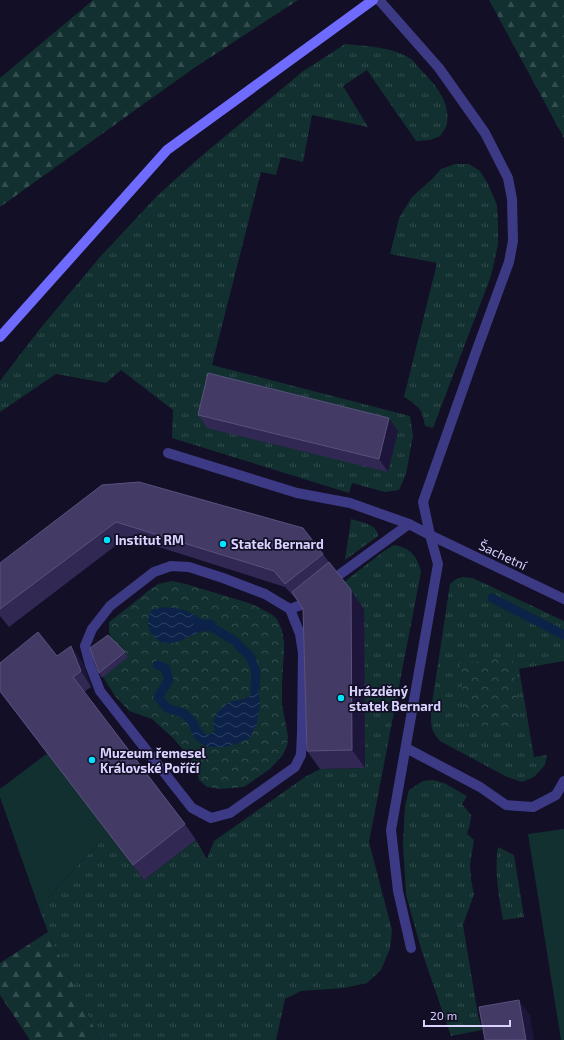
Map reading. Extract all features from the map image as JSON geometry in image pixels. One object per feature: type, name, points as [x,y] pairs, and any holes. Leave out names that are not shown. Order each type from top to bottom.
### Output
[{"type":"main road","points":[[0,337],[167,150],[373,0]]},
{"type":"street","points":[[378,0],[440,68],[485,133],[508,178],[512,199],[513,241],[509,262],[423,502],[438,564],[391,830],[398,891],[411,948]]},
{"type":"street","name":"Šachetní","points":[[168,452],[297,493],[350,503],[409,524],[564,599]]},
{"type":"street","points":[[290,609],[301,605],[338,575],[409,524]]},
{"type":"street","points":[[171,566],[189,567],[223,578],[265,594],[290,609],[300,634],[303,653],[301,756],[295,767],[230,813],[211,818],[192,808],[100,691],[90,665],[85,646],[92,629],[110,606],[154,572],[171,566]]},
{"type":"street","points":[[406,748],[480,787],[506,805],[533,807],[556,795],[564,781]]},
{"type":"green space","points":[[93,0],[298,0],[194,68],[0,207],[0,78]]},
{"type":"green space","points":[[489,0],[564,0],[564,138]]},
{"type":"green space","points":[[345,44],[386,49],[411,59],[430,79],[444,100],[448,115],[445,130],[440,136],[430,140],[416,141],[367,70],[343,86],[368,127],[312,115],[303,162],[281,157],[276,175],[261,172],[212,365],[410,416],[413,436],[406,474],[399,490],[385,492],[352,483],[349,493],[172,438],[173,410],[121,370],[106,383],[56,374],[0,412],[0,381],[39,330],[100,257],[157,196],[199,158],[302,72]]},
{"type":"green space","points":[[455,164],[469,164],[480,171],[488,184],[497,205],[498,245],[491,276],[433,428],[425,426],[423,416],[419,408],[404,397],[437,263],[390,254],[399,218],[412,197],[441,169]]},
{"type":"green space","points":[[351,519],[372,526],[377,532],[378,536],[345,560]]},
{"type":"green space","points":[[394,545],[409,550],[412,553],[421,572],[369,842],[392,930],[390,949],[381,970],[367,983],[344,988],[301,991],[285,999],[276,1040],[100,1040],[48,932],[39,908],[108,833],[144,880],[196,840],[207,859],[214,841],[305,777],[320,769],[365,768],[364,609],[344,582]]},
{"type":"green space","points":[[463,577],[473,578],[564,621],[564,661],[519,669],[534,757],[547,755],[545,765],[534,777],[522,782],[507,777],[440,741],[434,733],[432,727],[431,710],[450,584],[456,579]]},
{"type":"green space","points":[[172,581],[252,604],[271,614],[277,619],[282,630],[284,653],[282,705],[288,736],[287,746],[282,756],[270,769],[244,787],[220,789],[207,787],[199,780],[196,768],[174,739],[152,719],[129,711],[115,696],[103,677],[111,640],[109,622],[158,584]]},
{"type":"green space","points":[[512,656],[521,725],[468,733],[459,664]]},
{"type":"green space","points":[[49,752],[108,833],[39,908],[0,797],[0,789]]},
{"type":"green space","points":[[433,780],[444,783],[467,796],[462,804],[471,815],[467,834],[474,840],[470,865],[474,894],[463,925],[478,1015],[482,1030],[451,1036],[422,952],[406,895],[403,843],[405,806],[409,790],[423,781]]},
{"type":"green space","points":[[564,829],[564,1040],[561,1040],[528,834]]},
{"type":"green space","points":[[498,847],[514,855],[524,917],[503,920],[497,875]]},
{"type":"green space","points":[[48,932],[100,1040],[30,1040],[0,995],[0,963]]},
{"type":"water","points":[[164,607],[187,611],[214,626],[216,631],[199,632],[174,643],[163,643],[152,634],[148,623],[151,610]]},
{"type":"water","points":[[256,677],[260,704],[257,723],[250,738],[233,745],[221,747],[210,747],[196,740],[192,733],[187,716],[183,713],[192,716],[206,735],[211,734],[215,730],[214,721],[219,711],[230,702],[248,697]]},
{"type":"building","points":[[208,373],[389,418],[379,459],[198,415]]},
{"type":"building","points":[[139,482],[303,528],[323,554],[285,584],[274,571],[116,522],[0,609],[0,563],[102,485]]},
{"type":"building","points":[[329,562],[351,590],[352,750],[307,751],[303,609],[292,592]]},
{"type":"building","points":[[38,632],[57,656],[71,646],[81,671],[73,677],[185,824],[133,865],[0,691],[0,663]]},
{"type":"building","points":[[108,635],[125,652],[99,673],[90,648]]},
{"type":"building","points":[[519,1000],[526,1040],[485,1040],[479,1007]]},
{"type":"waterway","points":[[492,598],[564,635]]},
{"type":"waterway","points":[[198,624],[210,624],[215,629],[235,641],[250,656],[256,672],[255,688]]},
{"type":"waterway","points":[[157,665],[165,668],[169,680],[158,697],[167,708],[183,713],[194,725]]},
{"type":"place","name":"Institut RM","points":[[107,540]]},
{"type":"place","name":"Statek Bernard","points":[[223,544]]},
{"type":"place","name":"Hrázděný statek Bernard","points":[[341,698]]},
{"type":"place","name":"Muzeum řemesel Královské Poříčí","points":[[92,760]]}]
